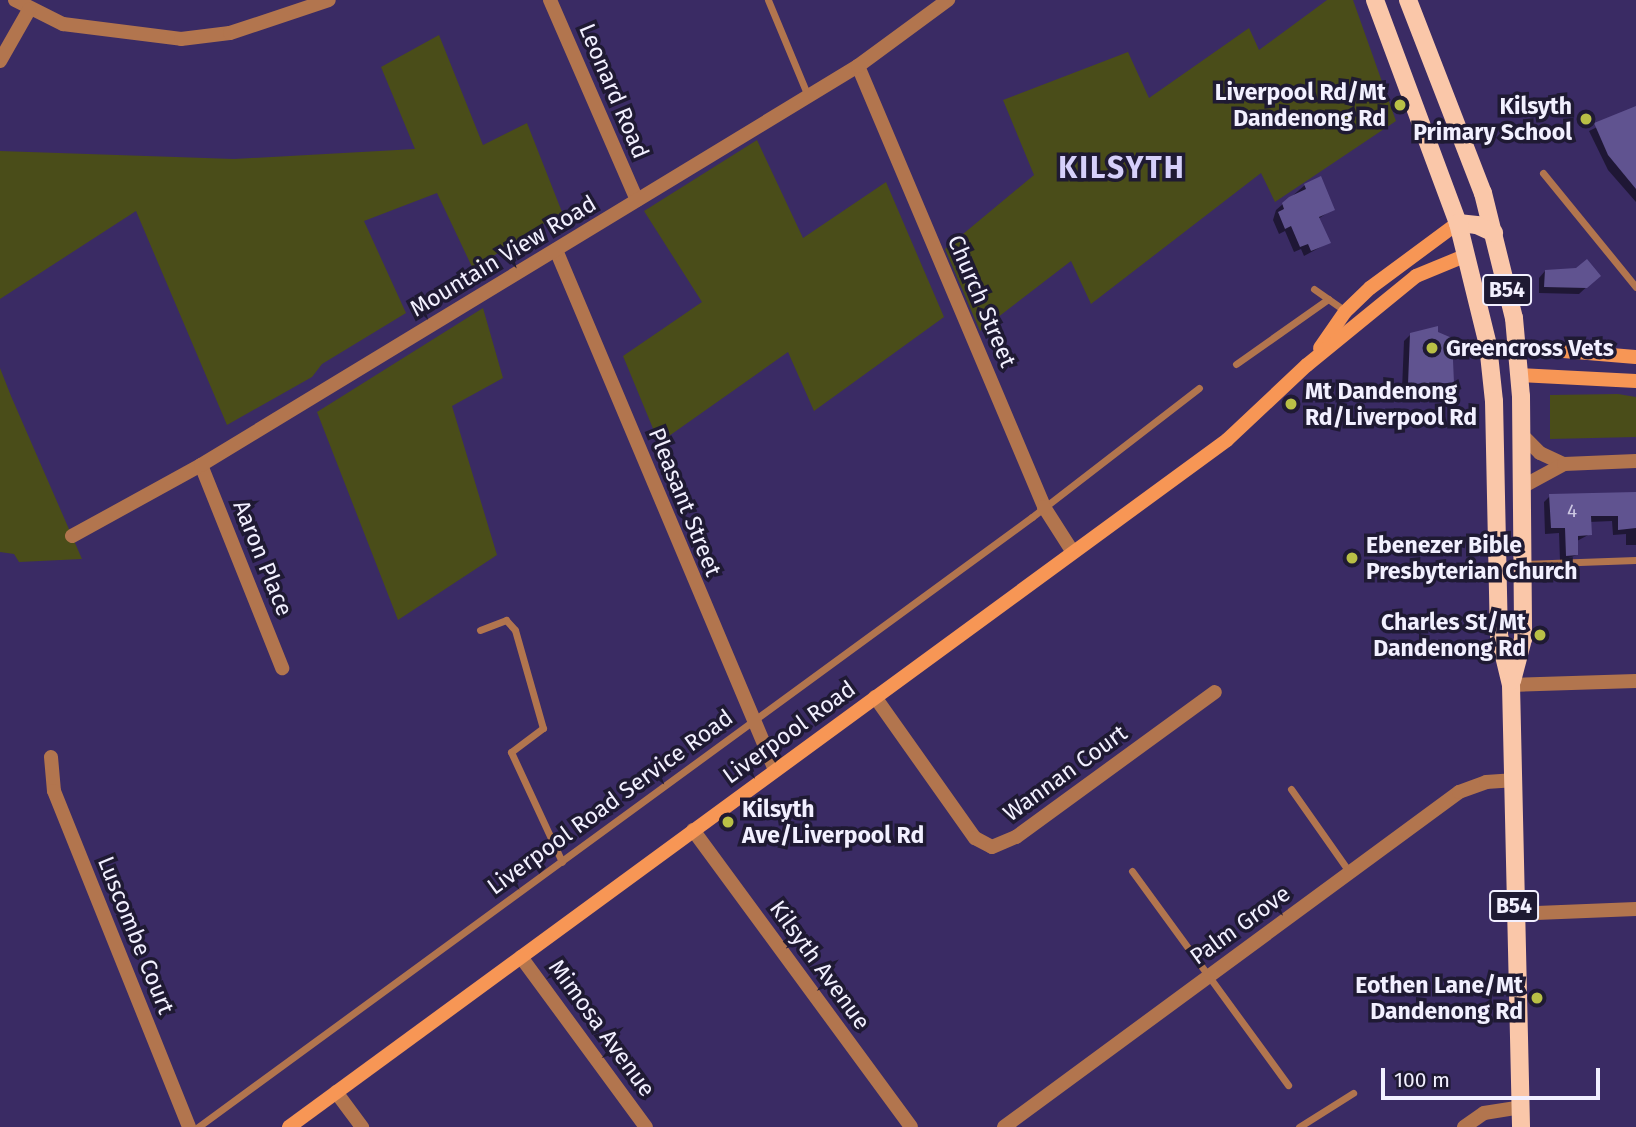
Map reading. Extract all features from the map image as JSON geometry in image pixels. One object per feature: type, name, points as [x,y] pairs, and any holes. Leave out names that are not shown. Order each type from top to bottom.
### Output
[{"type":"main road","name":"B54","points":[[1376,0],[1458,223],[1488,345],[1499,635],[1511,685],[1514,914],[1521,1127]]},
{"type":"main road","name":"B54","points":[[1408,0],[1494,233],[1514,318],[1521,434],[1523,639],[1511,685]]},
{"type":"main road","points":[[1458,223],[1478,225],[1494,233],[1467,255]]},
{"type":"main road","name":"Liverpool Road","points":[[1307,365],[1345,312],[1400,263],[1458,223]]},
{"type":"main road","name":"Liverpool Road","points":[[289,1127],[1227,440],[1307,365],[1416,276],[1467,255]]},
{"type":"main road","points":[[1488,345],[1636,357]]},
{"type":"main road","points":[[1490,372],[1636,381]]},
{"type":"street","points":[[15,0],[29,10],[74,26],[181,39],[243,30],[330,0]]},
{"type":"street","name":"Leonard Road","points":[[550,0],[637,200]]},
{"type":"street","name":"Mountain View Road","points":[[72,536],[201,465],[808,96],[858,65],[948,0]]},
{"type":"street","points":[[0,61],[29,10]]},
{"type":"street","name":"Church Street","points":[[858,65],[1044,507],[1072,551]]},
{"type":"street","name":"Pleasant Street","points":[[555,250],[752,723],[775,770]]},
{"type":"street","points":[[1521,434],[1540,453],[1564,464]]},
{"type":"street","points":[[1520,488],[1564,464],[1636,461]]},
{"type":"street","name":"Aaron Place","points":[[201,465],[282,668]]},
{"type":"street","points":[[1511,685],[1636,681]]},
{"type":"street","name":"Wannan Court","points":[[876,697],[975,838],[992,847],[1016,837],[1215,692]]},
{"type":"street","name":"Luscombe Court","points":[[51,757],[54,791],[189,1127]]},
{"type":"street","name":"Palm Grove","points":[[1004,1127],[1459,792],[1486,782],[1511,780]]},
{"type":"street","name":"Kilsyth Avenue","points":[[693,830],[911,1127]]},
{"type":"street","points":[[1514,914],[1636,909]]},
{"type":"street","name":"Mimosa Avenue","points":[[521,957],[646,1127]]},
{"type":"street","points":[[337,1092],[362,1127]]},
{"type":"street","points":[[1464,1127],[1484,1113],[1520,1107]]},
{"type":"lane","points":[[768,0],[808,96]]},
{"type":"lane","points":[[1543,173],[1636,287]]},
{"type":"lane","points":[[1314,289],[1345,312]]},
{"type":"lane","points":[[1236,365],[1328,299]]},
{"type":"lane","name":"Liverpool Road Service Road","points":[[198,1127],[752,723],[1044,507],[1199,388]]},
{"type":"lane","points":[[1521,564],[1636,560]]},
{"type":"lane","points":[[480,630],[506,620],[515,630],[543,728],[511,752],[562,862]]},
{"type":"lane","points":[[1291,789],[1350,873]]},
{"type":"lane","points":[[1132,871],[1288,1085]]},
{"type":"lane","points":[[1299,1127],[1353,1093]]},
{"type":"green space","points":[[1327,0],[1353,0],[1396,121],[1275,202],[1261,173],[1091,304],[1071,261],[980,331],[945,249],[1034,175],[1003,100],[1128,52],[1149,98],[1249,28],[1259,50]]},
{"type":"green space","points":[[439,35],[483,145],[527,123],[562,212],[473,269],[437,193],[364,221],[406,313],[322,364],[312,377],[227,425],[136,211],[0,299],[0,151],[234,159],[415,149],[381,67]]},
{"type":"green space","points":[[757,140],[803,238],[886,182],[944,317],[814,411],[788,352],[659,443],[623,356],[702,302],[644,211]]},
{"type":"green space","points":[[483,308],[503,378],[452,406],[497,555],[398,620],[317,412]]},
{"type":"green space","points":[[0,368],[82,559],[19,562],[14,554],[0,552]]},
{"type":"green space","points":[[1618,394],[1636,397],[1636,437],[1550,439],[1550,395]]},
{"type":"building","points":[[1636,106],[1636,189],[1608,155],[1594,123]]},
{"type":"building","points":[[1321,176],[1335,210],[1319,217],[1331,243],[1311,251],[1308,244],[1300,247],[1291,226],[1285,229],[1278,212],[1284,209],[1282,203],[1289,197],[1306,189],[1304,184]]},
{"type":"building","points":[[1587,259],[1601,276],[1587,288],[1544,287],[1545,270],[1576,268]]},
{"type":"building","name":"Greencross Vets","points":[[1438,326],[1438,332],[1452,338],[1454,383],[1408,384],[1410,333]]},
{"type":"building","points":[[1636,492],[1636,528],[1618,530],[1618,516],[1591,516],[1592,535],[1578,536],[1578,555],[1566,556],[1565,528],[1551,528],[1549,494]]},
{"type":"place","name":"Liverpool Rd/Mt Dandenong Rd","points":[[1400,105]]},
{"type":"place","name":"Kilsyth Primary School","points":[[1586,119]]},
{"type":"place","name":"Greencross Vets","points":[[1432,348]]},
{"type":"place","name":"Mt Dandenong Rd/Liverpool Rd","points":[[1291,404]]},
{"type":"place","name":"Ebenezer Bible Presbyterian Church","points":[[1352,558]]},
{"type":"place","name":"Charles St/Mt Dandenong Rd","points":[[1540,635]]},
{"type":"place","name":"Kilsyth Ave/Liverpool Rd","points":[[728,822]]},
{"type":"place","name":"Eothen Lane/Mt Dandenong Rd","points":[[1537,998]]},
{"type":"district","name":"KILSYTH","points":[[1122,168]]}]
